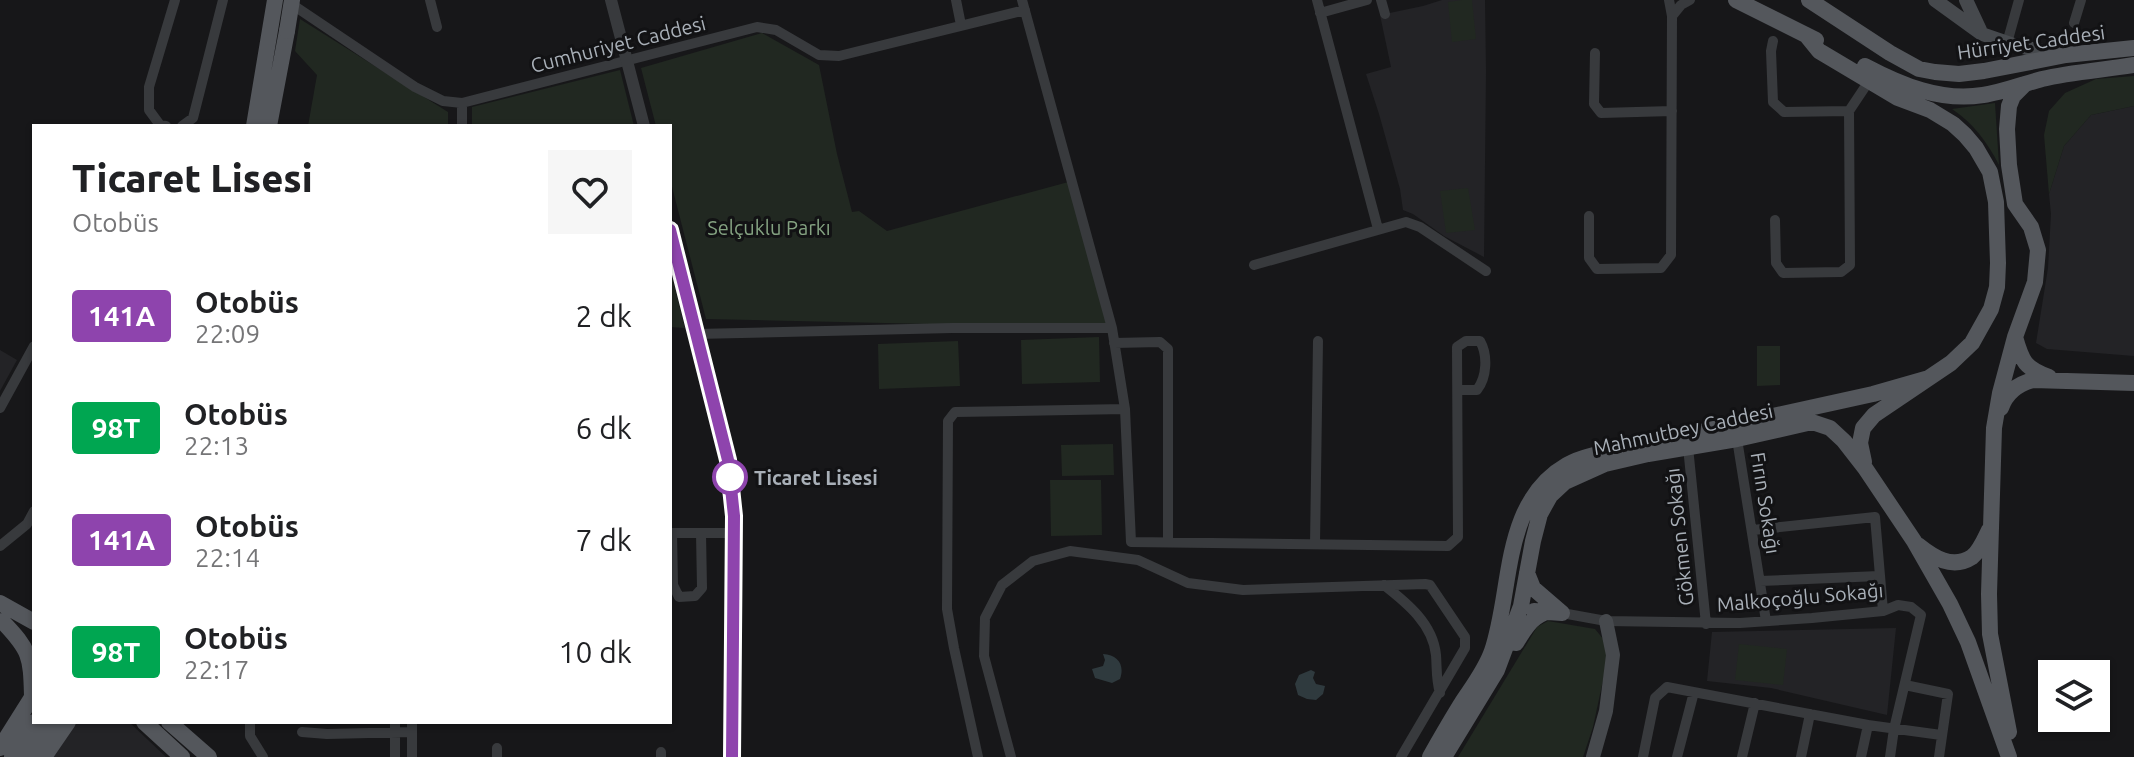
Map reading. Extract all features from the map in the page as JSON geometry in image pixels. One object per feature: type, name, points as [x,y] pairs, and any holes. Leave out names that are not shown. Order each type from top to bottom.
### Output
[{"type":"main road","points":[[254,124],[275,0]]},
{"type":"main road","points":[[269,124],[292,0]]},
{"type":"main road","name":"Hürriyet Caddesi","points":[[1809,0],[1890,53],[1919,69],[1935,72],[1959,74],[2066,55],[2134,48]]},
{"type":"main road","points":[[1935,0],[1982,34],[2007,43],[2066,55]]},
{"type":"main road","points":[[1966,0],[1982,34]]},
{"type":"main road","points":[[1741,2],[1888,78],[1923,92],[1985,95],[2044,79],[2134,65]]},
{"type":"main road","points":[[1806,35],[1819,51],[1898,98],[1930,110],[1953,124],[1976,148],[1990,172],[1996,202],[1997,287],[1991,309],[1972,343],[1951,363],[1874,415],[1863,428],[1860,443],[1865,468]]},
{"type":"main road","points":[[2010,757],[2008,726],[1990,634],[1989,594],[1994,428],[2015,337],[2035,282],[2038,250],[2031,227],[2015,204],[2009,165],[2009,106],[2013,96],[2025,84]]},
{"type":"main road","points":[[2015,337],[2024,362],[2031,370],[2054,379]]},
{"type":"main road","name":"Mahmutbey Caddesi","points":[[1430,757],[1491,654],[1502,614],[1515,537],[1526,507],[1536,491],[1569,463],[1873,394],[1929,378]]},
{"type":"main road","points":[[1994,428],[2003,402],[2022,382],[2054,379],[2134,383]]},
{"type":"main road","name":"Mahmutbey Caddesi","points":[[1444,757],[1500,661],[1522,602],[1540,514],[1550,496],[1565,482],[1605,464],[1812,422],[1830,428],[1865,468],[1914,541],[1968,642],[2010,757]]},
{"type":"main road","points":[[1914,541],[1930,555],[1945,562],[1961,561],[1971,557],[1981,547],[1992,523]]},
{"type":"main road","points":[[1527,573],[1533,588],[1553,613]]},
{"type":"main road","points":[[1505,596],[1553,613]]},
{"type":"main road","points":[[0,603],[32,638]]},
{"type":"main road","points":[[1500,661],[1530,621],[1553,613]]},
{"type":"main road","points":[[13,617],[29,653],[32,669]]},
{"type":"main road","points":[[1593,757],[1606,711],[1613,655],[1606,621]]},
{"type":"main road","points":[[0,748],[32,697]]},
{"type":"main road","points":[[12,757],[33,724]]},
{"type":"main road","points":[[29,757],[50,724]]},
{"type":"main road","points":[[44,757],[67,724]]},
{"type":"main road","points":[[146,724],[182,757]]},
{"type":"main road","points":[[171,724],[209,757]]},
{"type":"street","points":[[159,124],[149,110],[149,87],[175,0]]},
{"type":"street","points":[[185,124],[193,118],[223,0]]},
{"type":"street","points":[[286,0],[415,87],[443,101],[462,103],[462,124]]},
{"type":"street","points":[[430,0],[437,27]]},
{"type":"street","points":[[611,0],[643,124]]},
{"type":"street","points":[[956,0],[961,25]]},
{"type":"street","points":[[1317,0],[1378,229]]},
{"type":"street","points":[[1320,13],[1367,0]]},
{"type":"street","points":[[1381,0],[1385,14]]},
{"type":"street","points":[[1589,216],[1589,258],[1597,269],[1661,268],[1671,255],[1672,16],[1669,0]]},
{"type":"street","points":[[1672,16],[1690,0]]},
{"type":"street","points":[[1723,0],[1741,2]]},
{"type":"street","points":[[2007,43],[2019,0]]},
{"type":"street","points":[[2074,23],[2081,0]]},
{"type":"street","points":[[1023,5],[1112,328],[1125,409],[1131,542],[1448,546],[1458,537],[1457,347],[1466,341],[1480,341],[1485,349],[1484,381],[1477,390],[1458,390]]},
{"type":"street","name":"Cumhuriyet Caddesi","points":[[462,103],[757,27],[776,30],[819,55],[839,56],[961,25],[1023,5]]},
{"type":"street","points":[[1773,41],[1773,102],[1784,112],[1849,111]]},
{"type":"street","points":[[1595,53],[1594,104],[1601,113],[1672,111]]},
{"type":"street","points":[[1775,220],[1776,263],[1783,273],[1841,272],[1850,265],[1849,111],[1869,81]]},
{"type":"street","points":[[1254,265],[1406,222],[1420,227],[1486,271]]},
{"type":"street","points":[[672,238],[728,460],[734,516],[732,757]]},
{"type":"street","points":[[696,334],[1112,328]]},
{"type":"street","points":[[1315,544],[1318,341]]},
{"type":"street","points":[[1114,343],[1160,342],[1168,349],[1168,542]]},
{"type":"street","points":[[0,408],[32,350]]},
{"type":"street","points":[[978,757],[947,609],[948,421],[955,412],[1125,409]]},
{"type":"street","name":"Fırın Sokağı","points":[[1737,439],[1766,621]]},
{"type":"street","name":"Gökmen Sokağı","points":[[1688,447],[1706,624]]},
{"type":"street","points":[[0,546],[27,524],[32,515]]},
{"type":"street","points":[[1753,530],[1875,517],[1883,611]]},
{"type":"street","points":[[672,533],[734,533]]},
{"type":"street","points":[[672,559],[673,585],[679,597],[695,596],[702,588],[701,533]]},
{"type":"street","points":[[1011,757],[984,656],[985,618],[1002,585],[1033,561],[1070,551],[1138,560],[1188,583],[1243,590],[1430,585],[1465,637],[1465,648],[1401,757]]},
{"type":"street","points":[[1760,581],[1879,576]]},
{"type":"street","points":[[1384,585],[1406,602],[1429,631],[1436,652],[1440,693]]},
{"type":"street","name":"Malkoçoğlu Sokağı","points":[[1553,613],[1606,621],[1706,624],[1883,611],[1898,605],[1911,607],[1921,615],[1890,757]]},
{"type":"street","points":[[1905,685],[1948,694],[1939,757]]},
{"type":"street","points":[[1643,757],[1655,698],[1667,687],[1868,725],[1941,735]]},
{"type":"street","points":[[1677,757],[1694,692]]},
{"type":"street","points":[[1742,757],[1755,703]]},
{"type":"street","points":[[1801,757],[1810,714]]},
{"type":"street","points":[[250,724],[250,736],[263,757]]},
{"type":"street","points":[[1861,757],[1868,725]]},
{"type":"street","points":[[395,727],[395,757]]},
{"type":"street","points":[[302,732],[327,728],[412,727],[412,757]]},
{"type":"shaded area","points":[[1442,0],[1485,0],[1484,257],[1403,210],[1400,189],[1366,74],[1391,67],[1380,15]]},
{"type":"shaded area","points":[[2134,106],[2134,356],[2047,349],[2036,343],[2048,268],[2049,194],[2064,146],[2091,115]]},
{"type":"shaded area","points":[[0,350],[17,360],[0,391]]},
{"type":"shaded area","points":[[1896,628],[1887,715],[1771,688],[1707,681],[1712,632]]},
{"type":"shaded area","points":[[1103,654],[1113,656],[1121,665],[1120,679],[1112,683],[1095,678],[1092,669],[1103,666]]},
{"type":"shaded area","points":[[1311,670],[1315,672],[1313,678],[1316,684],[1325,686],[1323,694],[1316,700],[1298,695],[1295,684],[1299,675]]},
{"type":"shaded area","points":[[67,724],[131,724],[166,757],[44,757]]},
{"type":"green space","points":[[1472,0],[1476,39],[1452,42],[1448,2]]},
{"type":"green space","points":[[300,19],[448,112],[448,124],[308,124],[317,75],[295,51]]},
{"type":"green space","name":"Selçuklu Parkı","points":[[762,33],[819,65],[852,212],[859,211],[887,231],[1072,181],[1112,328],[706,319],[672,187],[672,124],[655,124],[641,68]]},
{"type":"green space","points":[[620,70],[634,124],[472,124],[472,107]]},
{"type":"green space","points":[[2134,76],[2134,106],[2091,115],[2064,146],[2049,194],[2044,135],[2049,111],[2065,93],[2096,79]]},
{"type":"green space","points":[[1995,103],[1999,165],[1979,134],[1952,109]]},
{"type":"green space","points":[[1468,188],[1475,230],[1446,233],[1440,191]]},
{"type":"green space","points":[[672,277],[685,328],[672,327]]},
{"type":"green space","points":[[1099,337],[1100,382],[1022,384],[1021,340]]},
{"type":"green space","points":[[958,341],[960,386],[879,389],[878,344]]},
{"type":"green space","points":[[1757,346],[1780,346],[1780,385],[1757,386]]},
{"type":"green space","points":[[1113,444],[1114,475],[1062,476],[1061,445]]},
{"type":"green space","points":[[1050,480],[1101,480],[1102,535],[1051,536]]},
{"type":"green space","points":[[1548,621],[1595,629],[1604,640],[1608,657],[1593,727],[1583,757],[1458,757],[1537,627]]},
{"type":"green space","points":[[1739,644],[1787,649],[1783,685],[1735,680]]},
{"type":"bus line","name":"141A","points":[[672,238],[728,460],[734,516],[732,757]]},
{"type":"place","name":"Ticaret Lisesi","points":[[730,477]]}]
